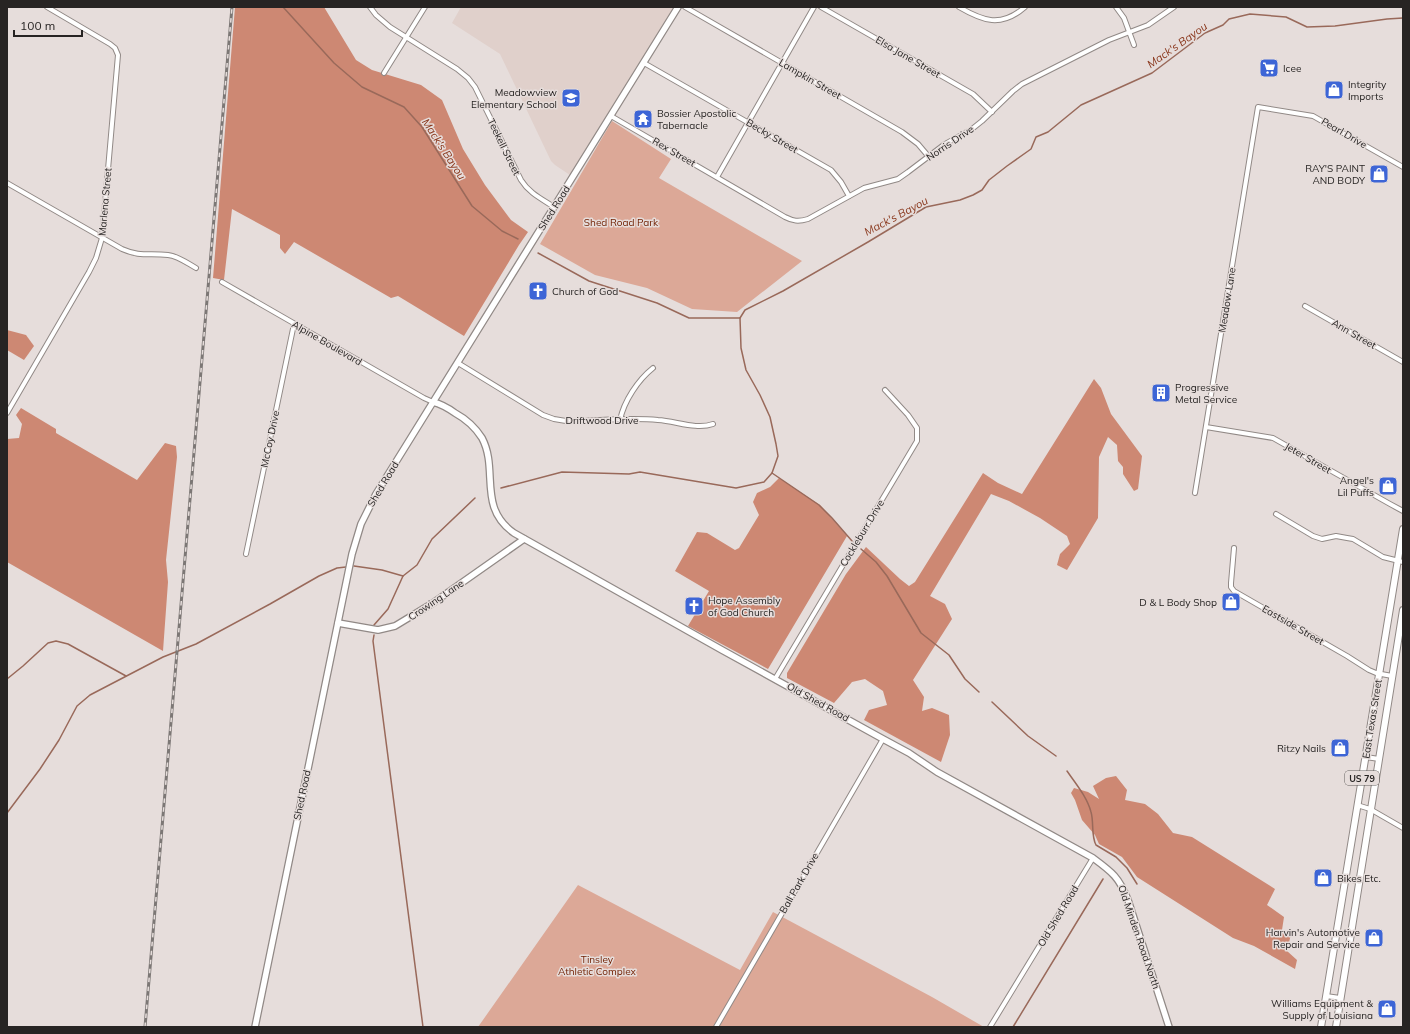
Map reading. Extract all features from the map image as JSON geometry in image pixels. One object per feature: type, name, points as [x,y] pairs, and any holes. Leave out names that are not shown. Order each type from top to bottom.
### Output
[{"type":"main road","name":"East Texas Street","points":[[1321,1027],[1379,674],[1400,561],[1403,529]]},
{"type":"main road","name":"East Texas Street","points":[[1336,1027],[1403,610]]},
{"type":"street","name":"Marlena Street","points":[[7,413],[89,272],[96,258],[102,238],[118,55],[115,48],[110,44],[47,7]]},
{"type":"street","name":"Teekell Street","points":[[370,7],[382,22],[457,69],[468,78],[477,92],[521,180],[534,195],[554,207]]},
{"type":"street","points":[[384,73],[425,7]]},
{"type":"street","name":"Shed Road","points":[[255,1027],[352,554],[361,524],[376,494],[678,7]]},
{"type":"street","name":"Lampkin Street","points":[[685,7],[912,138],[929,157]]},
{"type":"street","points":[[717,177],[814,7]]},
{"type":"street","name":"Elsa Jane Street","points":[[821,7],[968,92],[992,112]]},
{"type":"street","points":[[958,7],[981,18],[1000,20],[1012,17],[1025,7]]},
{"type":"street","points":[[1116,7],[1124,18],[1134,45]]},
{"type":"street","name":"Norris Drive","points":[[717,177],[785,217],[794,221],[808,219],[864,188],[898,179],[929,157],[944,144],[972,129],[992,112],[1013,90],[1022,84],[1109,40],[1148,25],[1174,7]]},
{"type":"street","name":"Becky Street","points":[[644,63],[831,170],[841,182],[849,196]]},
{"type":"street","name":"Pearl Drive","points":[[1258,107],[1313,116],[1403,167]]},
{"type":"street","name":"Meadow Lane","points":[[1195,493],[1258,107]]},
{"type":"street","name":"Rex Street","points":[[611,116],[717,177]]},
{"type":"street","points":[[7,183],[129,252],[144,255],[168,255],[176,257],[196,268]]},
{"type":"street","name":"Alpine Boulevard","points":[[222,282],[433,402]]},
{"type":"street","name":"Ann Street","points":[[1305,306],[1403,362]]},
{"type":"street","name":"McCoy Drive","points":[[246,554],[294,324]]},
{"type":"street","name":"Driftwood Drive","points":[[458,363],[532,409],[554,419],[566,421],[659,420],[697,426],[713,424]]},
{"type":"street","points":[[620,420],[624,407],[639,382],[644,375],[653,368]]},
{"type":"street","name":"Cockleburr Drive","points":[[775,679],[917,441],[917,428],[908,415],[885,390]]},
{"type":"street","name":"Old Shed Road","points":[[433,402],[440,404],[464,418],[472,425],[482,438],[488,456],[490,490],[496,511],[504,524],[510,530],[883,738],[937,772],[1093,858],[990,1027]]},
{"type":"street","name":"Jeter Street","points":[[1206,427],[1273,438],[1403,511]]},
{"type":"street","points":[[1276,514],[1313,536],[1322,539],[1336,536],[1353,539],[1384,557],[1400,561]]},
{"type":"street","name":"Crowing Lane","points":[[338,623],[370,629],[386,629],[395,626],[433,603],[524,539]]},
{"type":"street","name":"Eastside Street","points":[[1234,548],[1231,583],[1231,587],[1234,591],[1369,670],[1379,674],[1392,676]]},
{"type":"street","name":"Ball Park Drive","points":[[716,1027],[883,738]]},
{"type":"street","points":[[1366,757],[1379,759]]},
{"type":"street","points":[[1357,805],[1370,809],[1403,828]]},
{"type":"street","name":"Old Minden Road North","points":[[1093,858],[1117,877],[1121,884],[1128,900],[1169,1027]]},
{"type":"street","points":[[1346,879],[1359,881]]},
{"type":"street","points":[[1326,996],[1340,998]]},
{"type":"shaded area","points":[[235,7],[324,7],[356,60],[372,70],[421,85],[442,100],[463,149],[485,185],[511,220],[528,232],[464,336],[398,296],[391,298],[294,242],[285,254],[280,248],[280,235],[232,209],[224,280],[213,278]]},
{"type":"shaded area","name":"Meadowview Elementary School","points":[[461,7],[678,7],[573,177],[551,161],[500,54],[452,23]]},
{"type":"shaded area","points":[[7,330],[26,335],[34,346],[24,360],[7,350]]},
{"type":"shaded area","points":[[1094,379],[1101,388],[1111,414],[1142,456],[1138,489],[1134,491],[1123,474],[1123,467],[1118,461],[1117,445],[1108,437],[1099,457],[1098,518],[1067,570],[1057,565],[1060,554],[1070,544],[1067,536],[1040,518],[1009,501],[991,494],[930,596],[945,604],[952,619],[913,680],[924,697],[922,711],[932,708],[949,715],[950,735],[941,762],[864,720],[869,710],[887,705],[883,691],[865,679],[852,682],[834,703],[787,678],[787,673],[846,574],[866,547],[909,586],[915,582],[983,473],[998,483],[1022,494]]},
{"type":"shaded area","points":[[21,408],[56,429],[56,433],[137,480],[165,443],[176,446],[177,457],[166,560],[168,582],[163,651],[7,562],[7,439],[19,438],[22,424],[16,415]]},
{"type":"shaded area","points":[[779,478],[820,505],[847,536],[768,669],[688,626],[709,591],[675,571],[697,532],[707,533],[735,550],[739,548],[759,515],[753,502],[757,493],[770,487]]},
{"type":"shaded area","points":[[1116,776],[1127,790],[1125,800],[1145,804],[1158,814],[1173,833],[1192,837],[1275,889],[1267,905],[1284,917],[1282,930],[1291,934],[1287,951],[1297,960],[1295,969],[1254,946],[1233,938],[1137,877],[1122,857],[1099,844],[1095,835],[1082,820],[1071,793],[1074,788],[1088,792],[1099,799],[1093,786],[1106,778]]},
{"type":"green space","name":"Shed Road Park","points":[[612,121],[671,159],[659,178],[802,261],[737,312],[692,309],[647,288],[595,275],[540,244]]},
{"type":"green space","name":"Tinsley Athletic Complex","points":[[578,885],[740,970],[773,912],[932,997],[984,1027],[478,1027]]},
{"type":"waterway","name":"Mack's Bayou","points":[[283,7],[334,63],[362,87],[404,107],[422,127],[472,206],[502,231],[518,239]]},
{"type":"waterway","name":"Mack's Bayou","points":[[538,253],[589,281],[657,303],[689,318],[740,318],[745,310],[783,291],[926,207],[960,200],[982,190],[989,180],[1031,149],[1036,137],[1048,132],[1081,105],[1152,73],[1205,33],[1223,25],[1229,19],[1250,14],[1286,17],[1307,27],[1335,26],[1403,18]]},
{"type":"waterway","points":[[501,488],[562,472],[629,474],[640,472],[736,488],[764,482],[772,473],[778,456],[770,417],[746,370],[741,348],[740,318]]},
{"type":"waterway","points":[[772,473],[819,505],[852,541]]},
{"type":"waterway","points":[[374,625],[388,609],[403,576],[417,565],[432,539],[475,498]]},
{"type":"waterway","points":[[861,549],[876,562],[887,576],[921,633],[949,655],[965,679],[979,692]]},
{"type":"waterway","points":[[354,566],[382,570],[403,576]]},
{"type":"waterway","points":[[7,813],[40,769],[59,740],[77,706],[90,695],[163,657],[196,644],[319,576],[337,568],[346,567]]},
{"type":"waterway","points":[[374,635],[373,641],[423,1027]]},
{"type":"waterway","points":[[7,679],[48,643],[56,641],[68,644],[126,676]]},
{"type":"waterway","points":[[992,702],[1028,736],[1056,756]]},
{"type":"waterway","points":[[1067,771],[1081,791],[1089,806],[1092,816],[1094,841],[1096,845],[1116,857],[1127,868],[1137,884]]},
{"type":"waterway","points":[[1013,1027],[1103,879]]},
{"type":"railway","points":[[145,1027],[232,7]]},
{"type":"place","name":"Icee","points":[[1269,68]]},
{"type":"place","name":"Integrity Imports","points":[[1334,90]]},
{"type":"place","name":"Meadowview Elementary School","points":[[571,98]]},
{"type":"place","name":"Bossier Apostolic Tabernacle","points":[[643,119]]},
{"type":"place","name":"RAY'S PAINT AND BODY","points":[[1379,174]]},
{"type":"place","name":"Church of God","points":[[538,291]]},
{"type":"place","name":"Progressive Metal Service","points":[[1161,393]]},
{"type":"place","name":"Angel's Lil Puffs","points":[[1388,486]]},
{"type":"place","name":"D & L Body Shop","points":[[1231,602]]},
{"type":"place","name":"Hope Assembly of God Church","points":[[694,606]]},
{"type":"place","name":"Ritzy Nails","points":[[1340,748]]},
{"type":"place","name":"Bikes Etc.","points":[[1323,878]]},
{"type":"place","name":"Harvin's Automotive Repair and Service","points":[[1374,938]]},
{"type":"place","name":"Williams Equipment & Supply of Louisiana","points":[[1387,1009]]}]
